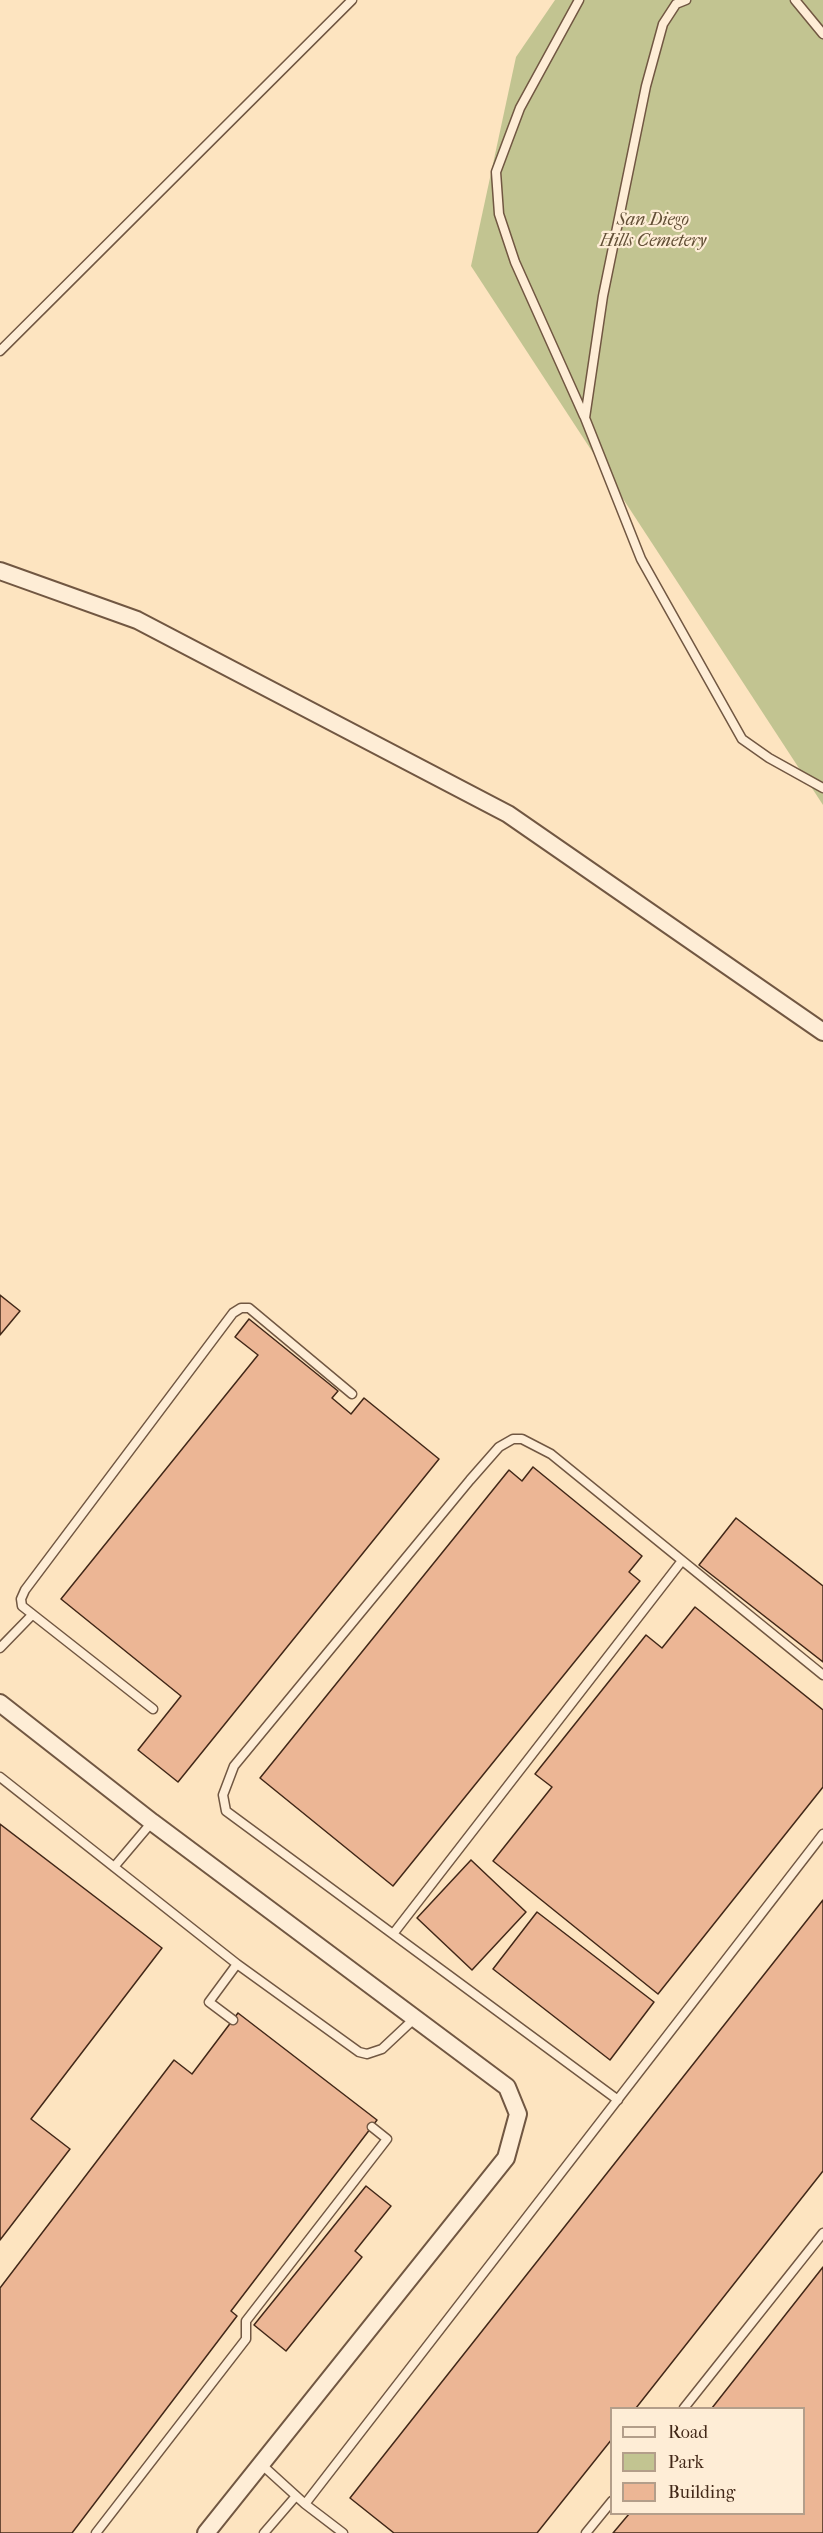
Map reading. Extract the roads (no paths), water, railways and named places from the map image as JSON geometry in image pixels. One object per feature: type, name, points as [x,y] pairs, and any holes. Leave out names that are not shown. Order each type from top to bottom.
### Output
[{"type":"street","points":[[0,571],[137,620],[508,814],[823,1032]]},
{"type":"street","points":[[0,1703],[152,1822],[507,2087],[518,2114],[506,2158],[206,2533]]},
{"type":"lane","points":[[0,351],[352,0]]},
{"type":"lane","points":[[579,0],[520,108],[496,172],[499,214],[515,262],[585,418],[641,559],[741,739],[823,788]]},
{"type":"lane","points":[[585,418],[603,296],[645,86],[663,24],[676,4],[686,0]]},
{"type":"lane","points":[[795,0],[823,34]]},
{"type":"lane","points":[[153,1709],[21,1605],[25,1590],[233,1313],[241,1308],[249,1308],[352,1394]]},
{"type":"lane","points":[[618,2100],[226,1811],[223,1795],[234,1766],[470,1480],[499,1447],[513,1439],[522,1439],[551,1454],[681,1562],[823,1675]]},
{"type":"lane","points":[[393,1934],[681,1562]]},
{"type":"lane","points":[[0,1648],[32,1614]]},
{"type":"lane","points":[[0,1777],[237,1964],[359,2052],[367,2054],[382,2049],[416,2018]]},
{"type":"lane","points":[[114,1867],[152,1822]]},
{"type":"lane","points":[[305,2504],[823,1834]]},
{"type":"lane","points":[[233,2020],[209,2002],[237,1964]]},
{"type":"lane","points":[[96,2533],[246,2339],[246,2321],[387,2139],[372,2127]]},
{"type":"lane","points":[[686,2407],[823,2234]]},
{"type":"lane","points":[[260,2463],[305,2504],[343,2533]]},
{"type":"lane","points":[[264,2533],[296,2496]]},
{"type":"lane","points":[[586,2533],[610,2503]]},
{"type":"park label","name":"San Diego Hills Cemetery","points":[[653,231]]}]
